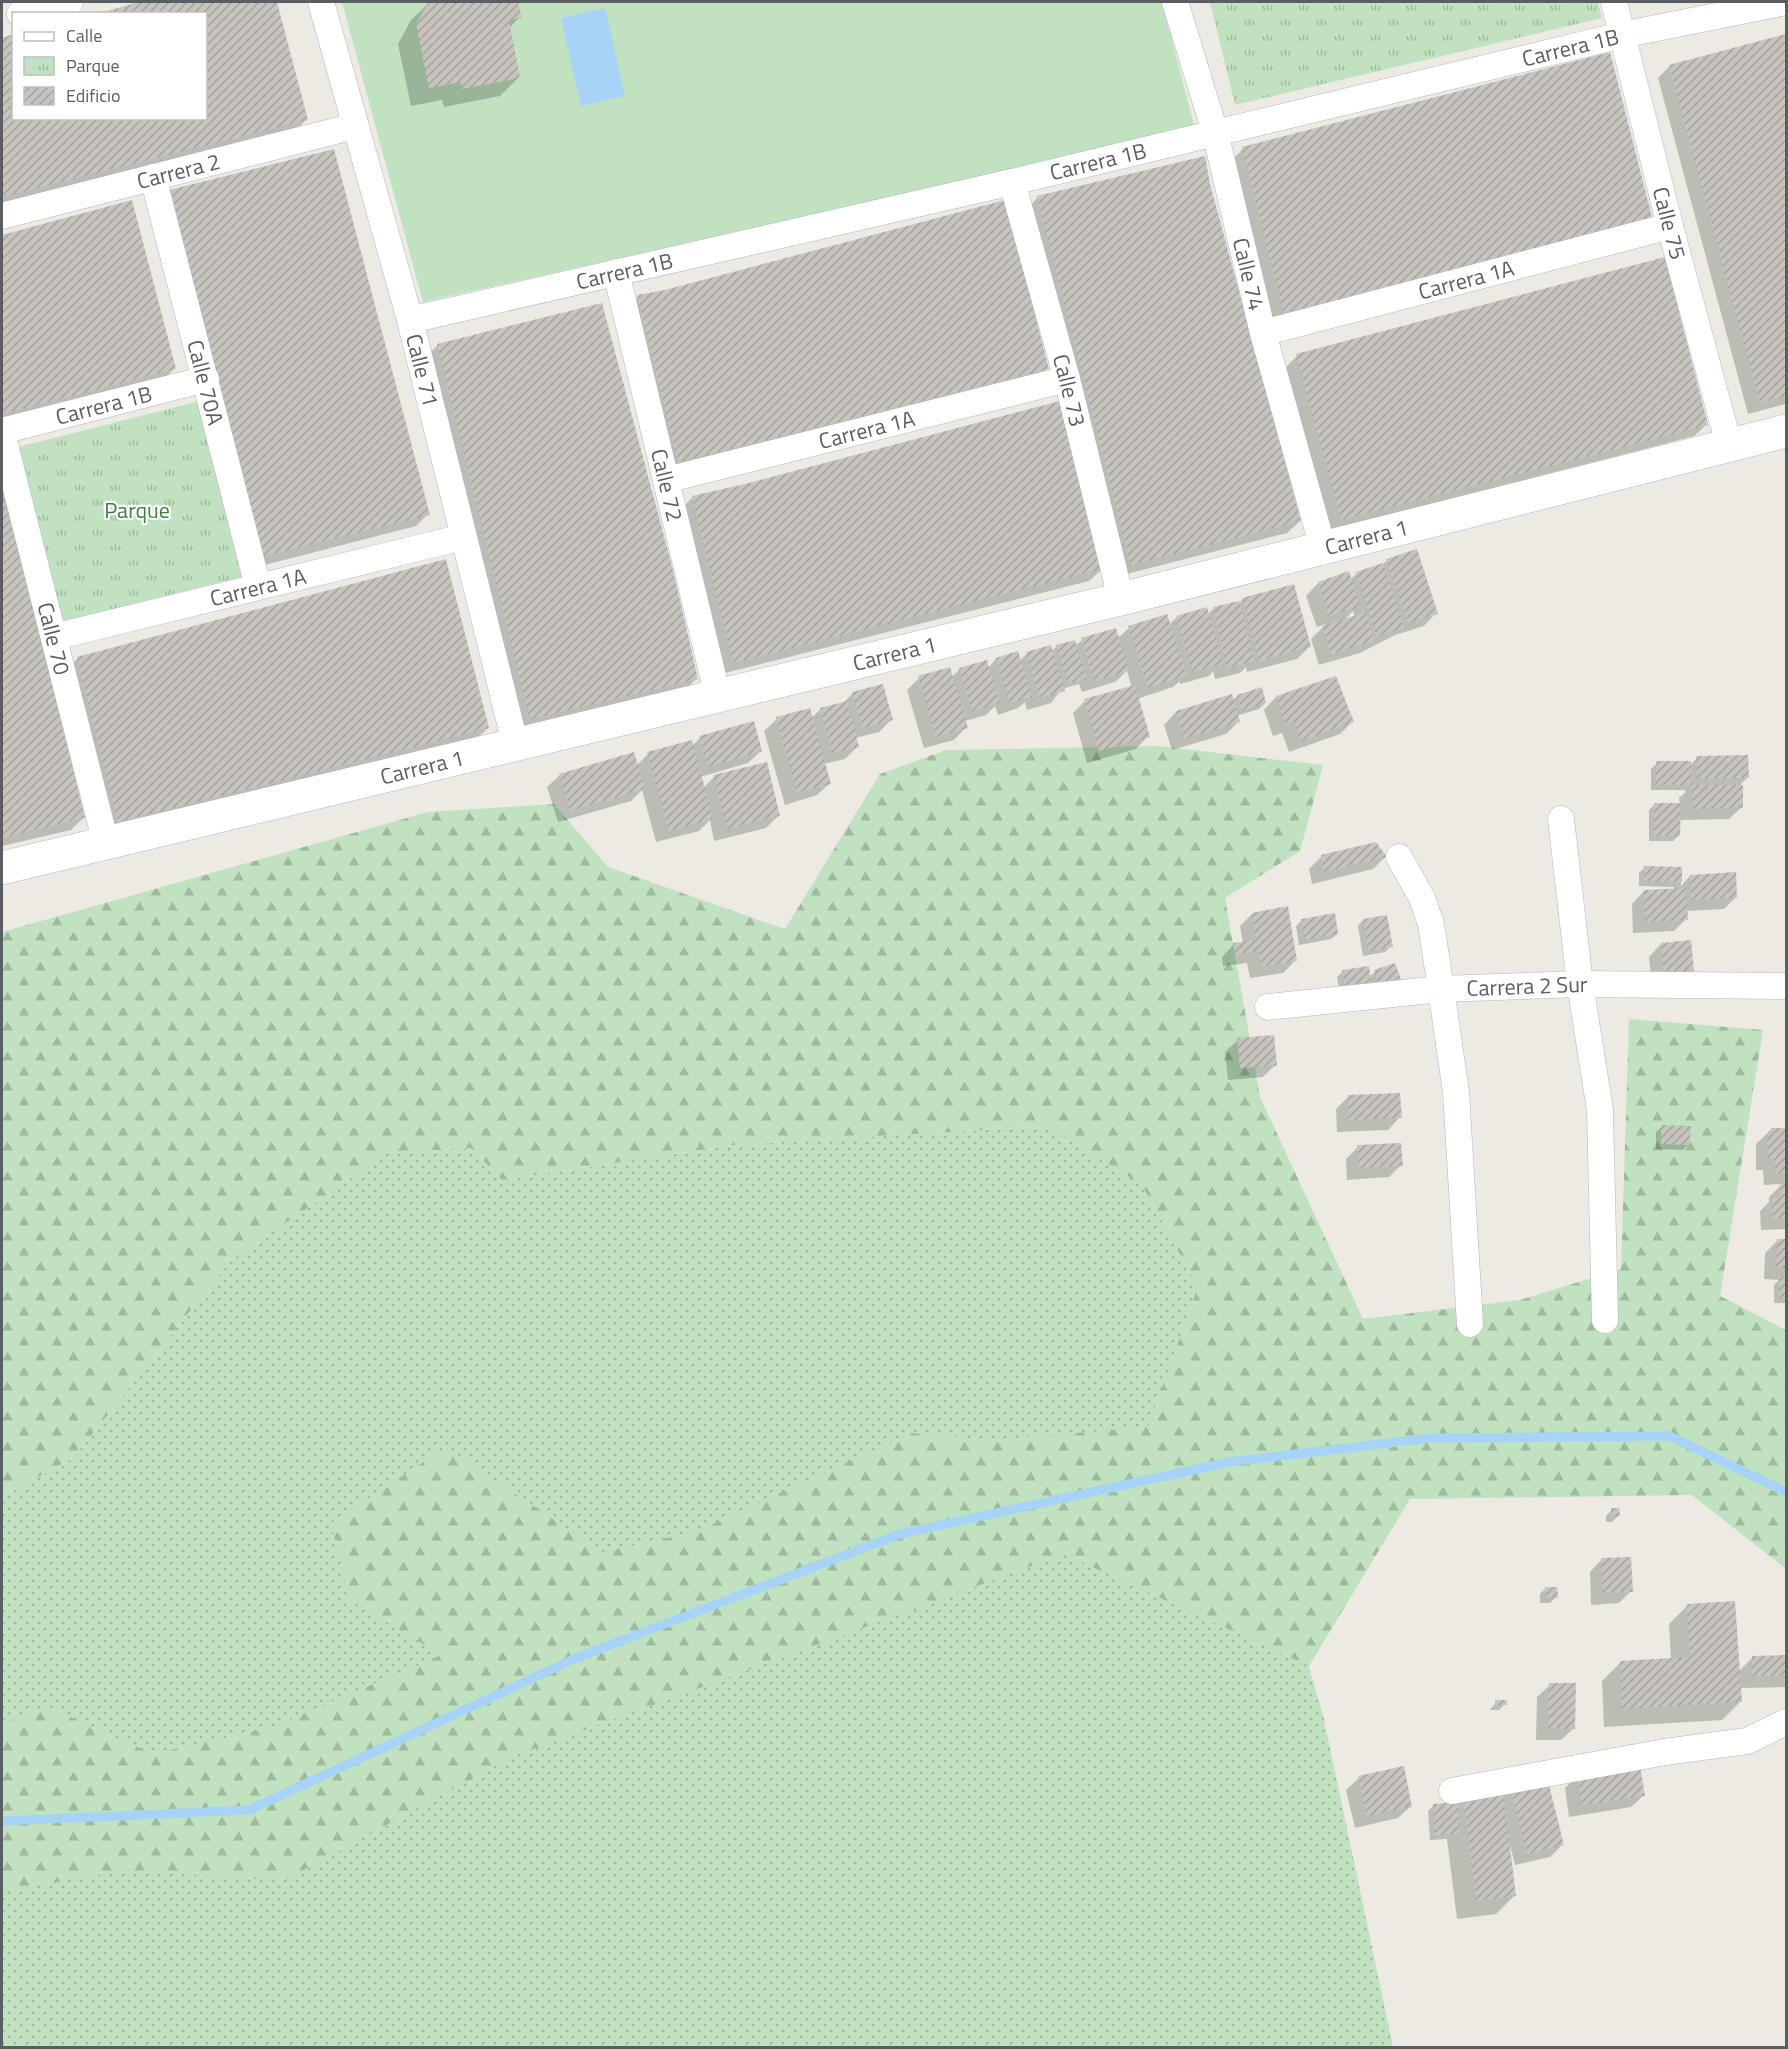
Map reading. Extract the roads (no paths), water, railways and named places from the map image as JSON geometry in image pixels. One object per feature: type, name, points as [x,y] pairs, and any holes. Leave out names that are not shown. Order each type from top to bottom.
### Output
[{"type":"street","points":[[28,12],[70,2]]},
{"type":"street","name":"Calle 71","points":[[321,2],[410,320],[514,743]]},
{"type":"street","name":"Calle 74","points":[[1175,2],[1215,132],[1263,333],[1323,548]]},
{"type":"street","name":"Calle 75","points":[[1614,2],[1670,226],[1729,445]]},
{"type":"street","name":"Carrera 1B","points":[[410,320],[1012,182],[1622,35],[1786,2]]},
{"type":"street","name":"Carrera 2","points":[[2,216],[355,126]]},
{"type":"street","name":"Calle 70A","points":[[153,177],[258,587]]},
{"type":"street","name":"Calle 73","points":[[1012,182],[1066,379],[1121,599]]},
{"type":"street","name":"Carrera 1A","points":[[1263,333],[1670,226]]},
{"type":"street","name":"Calle 72","points":[[616,272],[718,696]]},
{"type":"street","name":"Carrera 1B","points":[[2,432],[206,379]]},
{"type":"street","name":"Carrera 1A","points":[[666,480],[1066,379]]},
{"type":"street","name":"Carrera 1","points":[[2,868],[514,743],[1121,599],[1786,431]]},
{"type":"street","name":"Calle 70","points":[[2,432],[106,844]]},
{"type":"street","name":"Carrera 1A","points":[[54,637],[463,537]]},
{"type":"street","points":[[1561,819],[1580,984],[1600,1110],[1605,1320]]},
{"type":"street","points":[[1399,857],[1422,898],[1431,924],[1441,989],[1456,1092],[1470,1324]]},
{"type":"street","name":"Carrera 2 Sur","points":[[1268,1007],[1441,989],[1580,984],[1786,986]]},
{"type":"street","points":[[1452,1791],[1665,1752],[1747,1741],[1786,1722]]},
{"type":"water","points":[[605,8],[625,96],[581,106],[561,18]]},
{"type":"waterway","points":[[2,1821],[249,1810],[576,1658],[900,1534],[1229,1462],[1431,1438],[1670,1436],[1786,1492]]},
{"type":"park label","name":"Parque","points":[[137,510]]}]
